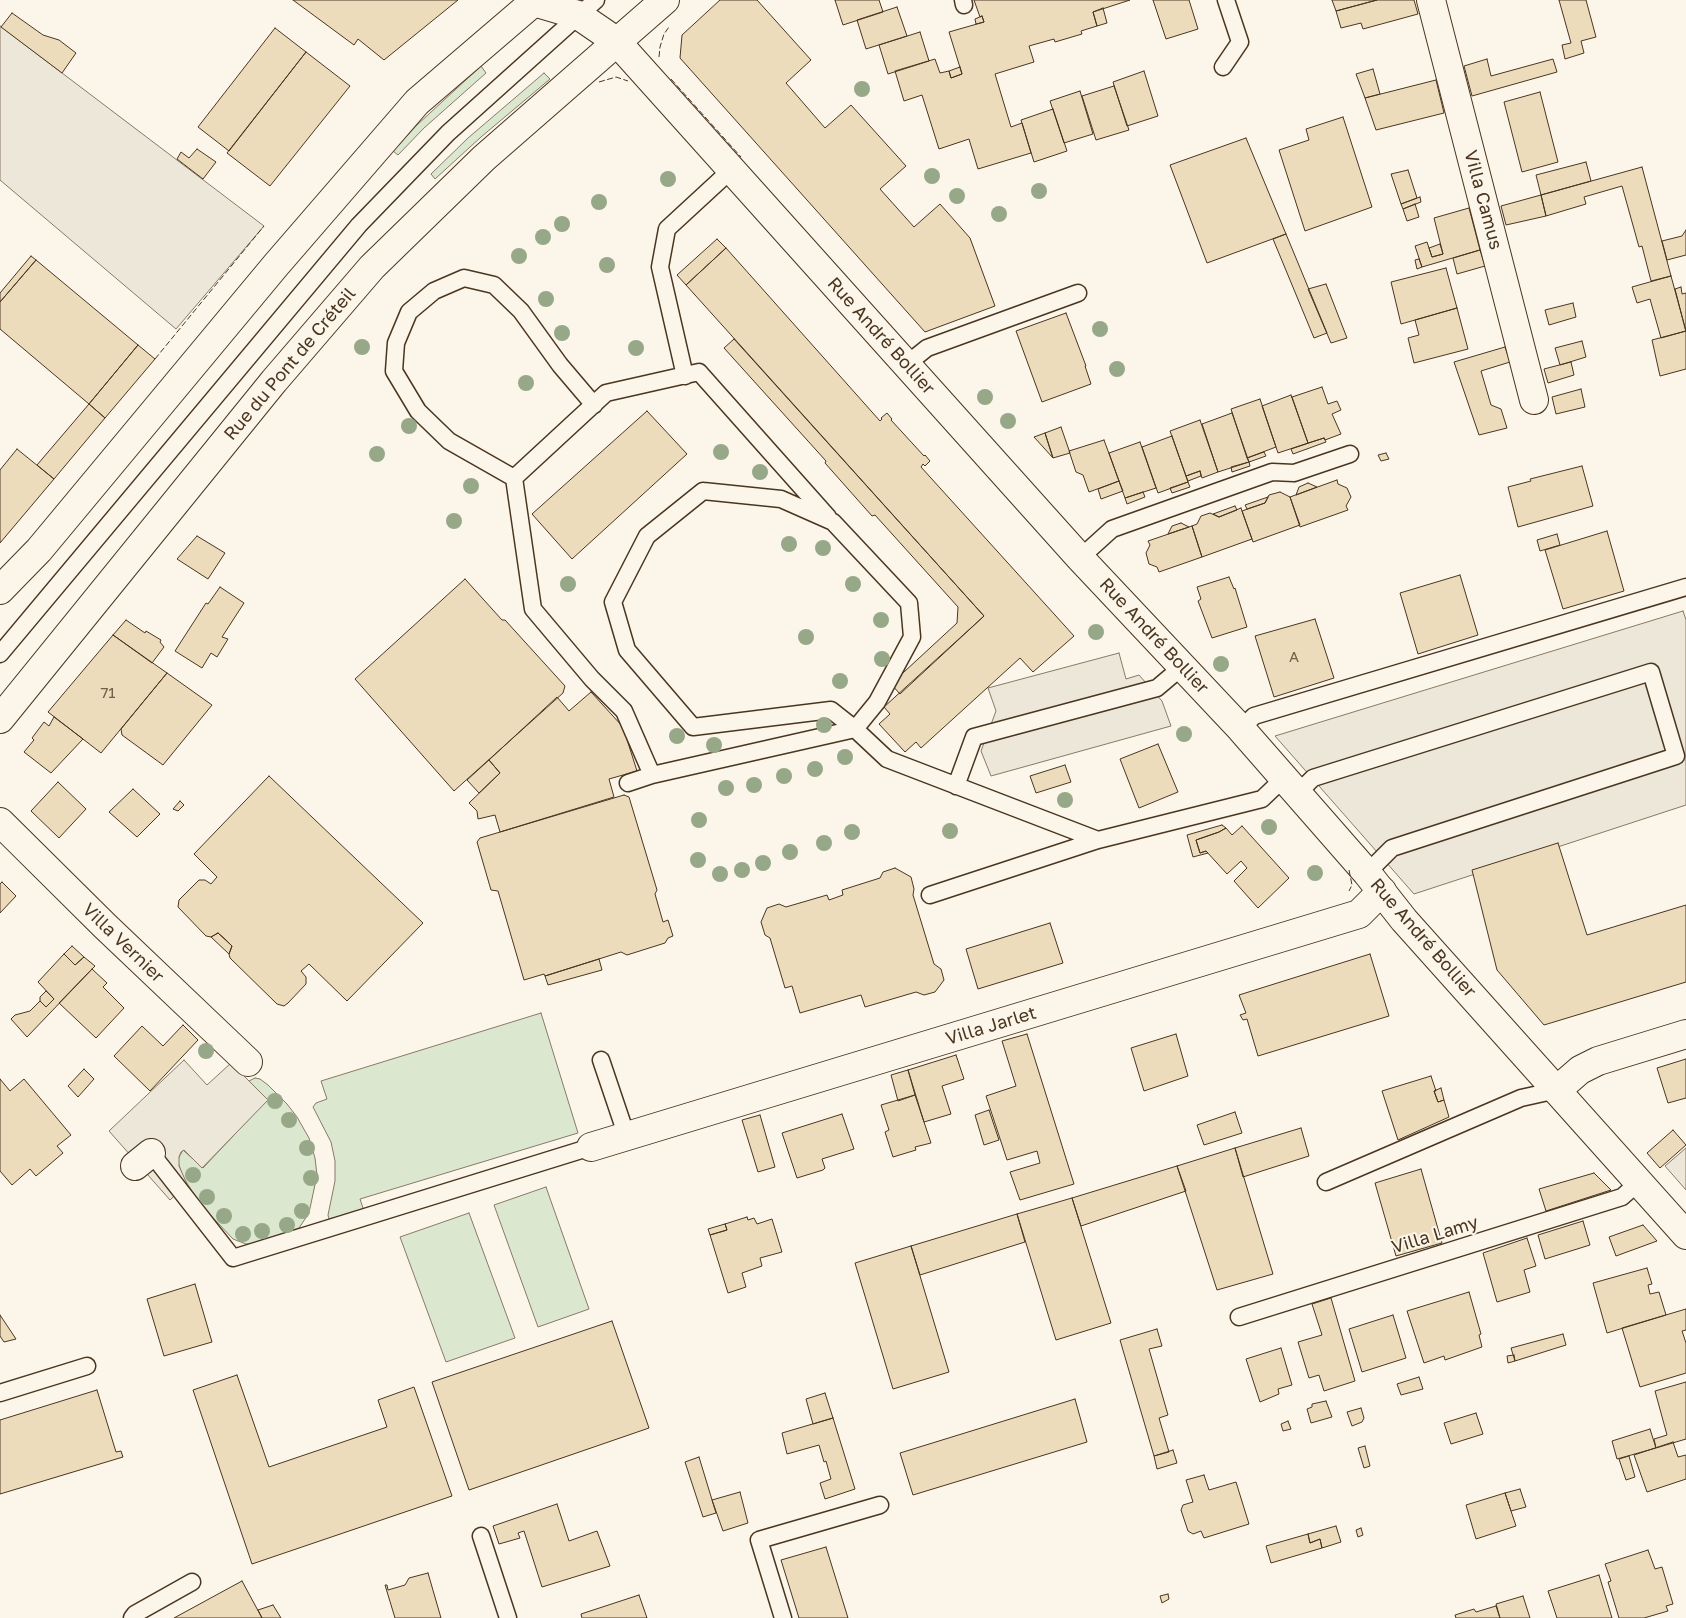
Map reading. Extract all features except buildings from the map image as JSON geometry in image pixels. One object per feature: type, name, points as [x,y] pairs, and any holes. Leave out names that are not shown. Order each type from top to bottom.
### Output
[{"type":"street","name":"Rue du Pont de Créteil","points":[[0,719],[274,381],[372,267],[484,158],[665,0]]},
{"type":"street","name":"Villa Camus","points":[[1431,0],[1534,400]]},
{"type":"street","points":[[0,590],[39,550],[276,265],[417,102],[535,1],[587,8],[616,41]]},
{"type":"street","name":"Rue André Bollier","points":[[616,41],[1080,558],[1241,729],[1375,882],[1404,920],[1686,1235]]},
{"type":"street","name":"Villa Vernier","points":[[0,822],[105,926],[248,1062]]},
{"type":"street","name":"Villa Jarlet","points":[[591,1148],[1359,914],[1375,882]]},
{"type":"street","points":[[1557,1090],[1580,1070],[1598,1061],[1686,1034]]},
{"type":"lane","points":[[1223,67],[1240,42],[1226,0]]},
{"type":"lane","name":"Rue du Pont de Créteil","points":[[0,654],[359,225],[448,133],[587,8]]},
{"type":"lane","points":[[685,376],[660,267],[666,229],[731,170]]},
{"type":"lane","points":[[514,478],[449,441],[418,411],[394,371],[396,343],[408,312],[434,291],[464,278],[494,285],[521,311],[560,365],[594,405]]},
{"type":"lane","points":[[907,364],[926,348],[1078,293]]},
{"type":"lane","points":[[514,478],[606,393],[699,372],[833,522],[909,603],[912,636],[877,702],[855,728],[652,775],[628,783]]},
{"type":"lane","points":[[1080,558],[1112,529],[1272,472],[1294,473],[1350,454]]},
{"type":"lane","points":[[514,478],[533,609],[592,679],[624,711],[652,775]]},
{"type":"lane","points":[[833,522],[781,499],[703,490],[647,536],[613,602],[627,650],[693,727],[831,710],[855,728],[888,759],[1098,840]]},
{"type":"lane","points":[[1241,729],[1254,716],[1686,587]]},
{"type":"lane","points":[[956,786],[974,737],[1157,688],[1183,666]]},
{"type":"lane","points":[[930,895],[1098,840],[1262,799],[1312,778],[1651,672],[1676,756],[1392,848],[1375,882]]},
{"type":"lane","points":[[601,1060],[627,1137]]},
{"type":"lane","points":[[1326,1182],[1521,1098],[1557,1090]]},
{"type":"lane","points":[[143,1160],[233,1258],[591,1148]]},
{"type":"lane","name":"Villa Lamy","points":[[1240,1317],[1622,1197],[1639,1182]]},
{"type":"lane","points":[[0,1393],[87,1366]]},
{"type":"lane","points":[[783,1618],[759,1540],[880,1505]]},
{"type":"lane","points":[[480,1536],[508,1618]]},
{"type":"lane","points":[[132,1618],[135,1614],[192,1582]]},
{"type":"green space","points":[[481,66],[486,73],[424,128],[398,155],[393,151],[417,125]]},
{"type":"green space","points":[[544,73],[550,79],[481,137],[435,179],[431,174],[468,138]]},
{"type":"green space","points":[[541,1013],[578,1133],[360,1199],[364,1211],[329,1219],[328,1215],[335,1181],[335,1161],[331,1142],[313,1107],[316,1103],[327,1099],[321,1081]]},
{"type":"green space","points":[[255,1078],[268,1085],[297,1117],[309,1138],[315,1158],[317,1175],[309,1213],[299,1228],[246,1244],[233,1239],[201,1205],[183,1177],[178,1162],[183,1150],[203,1168],[267,1100],[249,1081]]},
{"type":"green space","points":[[546,1187],[589,1309],[538,1327],[494,1205]]},
{"type":"green space","points":[[469,1213],[515,1338],[446,1362],[400,1237]]},
{"type":"shaded area","points":[[0,26],[264,226],[176,329],[0,180]]},
{"type":"shaded area","points":[[1683,611],[1686,620],[1686,805],[1414,894],[1275,736]]},
{"type":"shaded area","points":[[1119,653],[1126,679],[1139,675],[1162,701],[1171,726],[991,776],[981,751],[996,711],[988,688]]},
{"type":"shaded area","points":[[184,1060],[207,1085],[231,1063],[268,1100],[202,1168],[184,1150],[181,1152],[179,1166],[187,1184],[170,1200],[109,1131]]},
{"type":"shaded area","points":[[1686,1148],[1686,1190],[1665,1166]]},
{"type":"fence","points":[[659,57],[664,34],[669,27]]},
{"type":"fence","points":[[599,82],[616,77],[628,81]]},
{"type":"fence","points":[[671,79],[741,157]]},
{"type":"fence","points":[[155,359],[264,226]]},
{"type":"fence","points":[[1349,870],[1352,885],[1349,891]]}]
